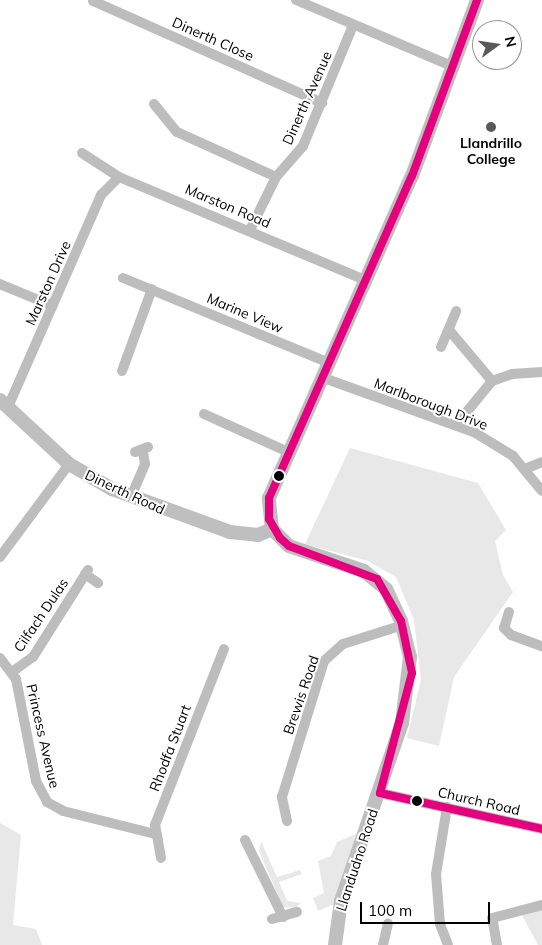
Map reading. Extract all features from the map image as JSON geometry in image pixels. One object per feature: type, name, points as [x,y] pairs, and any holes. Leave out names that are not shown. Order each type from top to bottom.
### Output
[{"type":"main road","points":[[272,529],[269,498],[286,451],[366,280],[454,67],[477,0]]},
{"type":"main road","name":"Dinerth Road","points":[[4,403],[69,464],[131,497],[230,532],[258,535],[272,529]]},
{"type":"main road","name":"Llandudno Road","points":[[272,529],[289,546],[377,579],[394,603],[403,625],[412,673],[402,723],[380,793],[341,902],[334,945]]},
{"type":"street","name":"Dinerth Close","points":[[93,0],[322,103]]},
{"type":"street","points":[[296,0],[353,26],[454,67]]},
{"type":"street","name":"Dinerth Avenue","points":[[250,230],[276,177],[303,146],[353,26]]},
{"type":"street","points":[[154,104],[178,132],[276,177]]},
{"type":"street","name":"Marston Road","points":[[82,153],[119,177],[250,230],[366,280]]},
{"type":"street","name":"Marston Drive","points":[[4,403],[53,306],[101,195],[119,177]]},
{"type":"street","name":"Marine View","points":[[123,278],[326,362]]},
{"type":"street","points":[[0,284],[53,306]]},
{"type":"street","points":[[122,371],[152,289]]},
{"type":"street","points":[[441,348],[456,311]]},
{"type":"street","points":[[449,330],[492,381]]},
{"type":"street","points":[[456,425],[492,381],[512,374],[542,372]]},
{"type":"street","name":"Marlborough Drive","points":[[321,377],[456,425],[501,447],[525,469],[542,491]]},
{"type":"street","points":[[204,414],[286,451]]},
{"type":"street","points":[[131,497],[145,464],[142,451]]},
{"type":"street","points":[[525,469],[542,462]]},
{"type":"street","points":[[0,557],[69,464]]},
{"type":"street","name":"Cilfach Dulas","points":[[12,672],[33,657],[86,572],[98,583]]},
{"type":"street","points":[[509,612],[504,628],[511,635],[542,646]]},
{"type":"street","name":"Brewis Road","points":[[287,821],[282,797],[324,661],[343,644],[403,625]]},
{"type":"street","name":"Rhodfa Stuart","points":[[155,834],[224,649]]},
{"type":"street","name":"Princess Avenue","points":[[0,658],[12,672],[36,781],[47,802],[63,811],[155,834]]},
{"type":"street","name":"Church Road","points":[[380,793],[542,829]]},
{"type":"street","points":[[447,807],[436,874],[440,924],[448,945]]},
{"type":"street","points":[[155,834],[161,858]]},
{"type":"street","points":[[245,840],[283,917]]},
{"type":"street","points":[[497,945],[492,918],[542,905]]},
{"type":"street","points":[[272,919],[297,912]]},
{"type":"street","points":[[383,945],[388,924]]},
{"type":"shaded area","points":[[350,448],[478,483],[506,530],[495,541],[503,575],[513,592],[454,677],[439,746],[407,738],[421,679],[414,620],[396,577],[368,561],[305,544]]},
{"type":"shaded area","points":[[0,823],[21,835],[13,925],[36,929],[42,945],[0,945]]},
{"type":"shaded area","points":[[356,834],[337,903],[318,911],[313,898],[324,893],[318,861],[331,856],[337,842]]},
{"type":"shaded area","points":[[261,841],[277,877],[300,870],[302,874],[279,882],[287,901],[301,903],[295,908],[283,907],[259,851]]},
{"type":"shaded area","points":[[542,905],[542,945],[538,945],[518,908]]},
{"type":"transit line","points":[[380,793],[412,673],[401,621],[377,579],[289,546],[280,538],[269,519],[269,498],[412,176],[477,0]]},
{"type":"transit line","points":[[380,793],[542,829]]},
{"type":"place","name":"Llandrillo College","points":[[491,127]]}]
